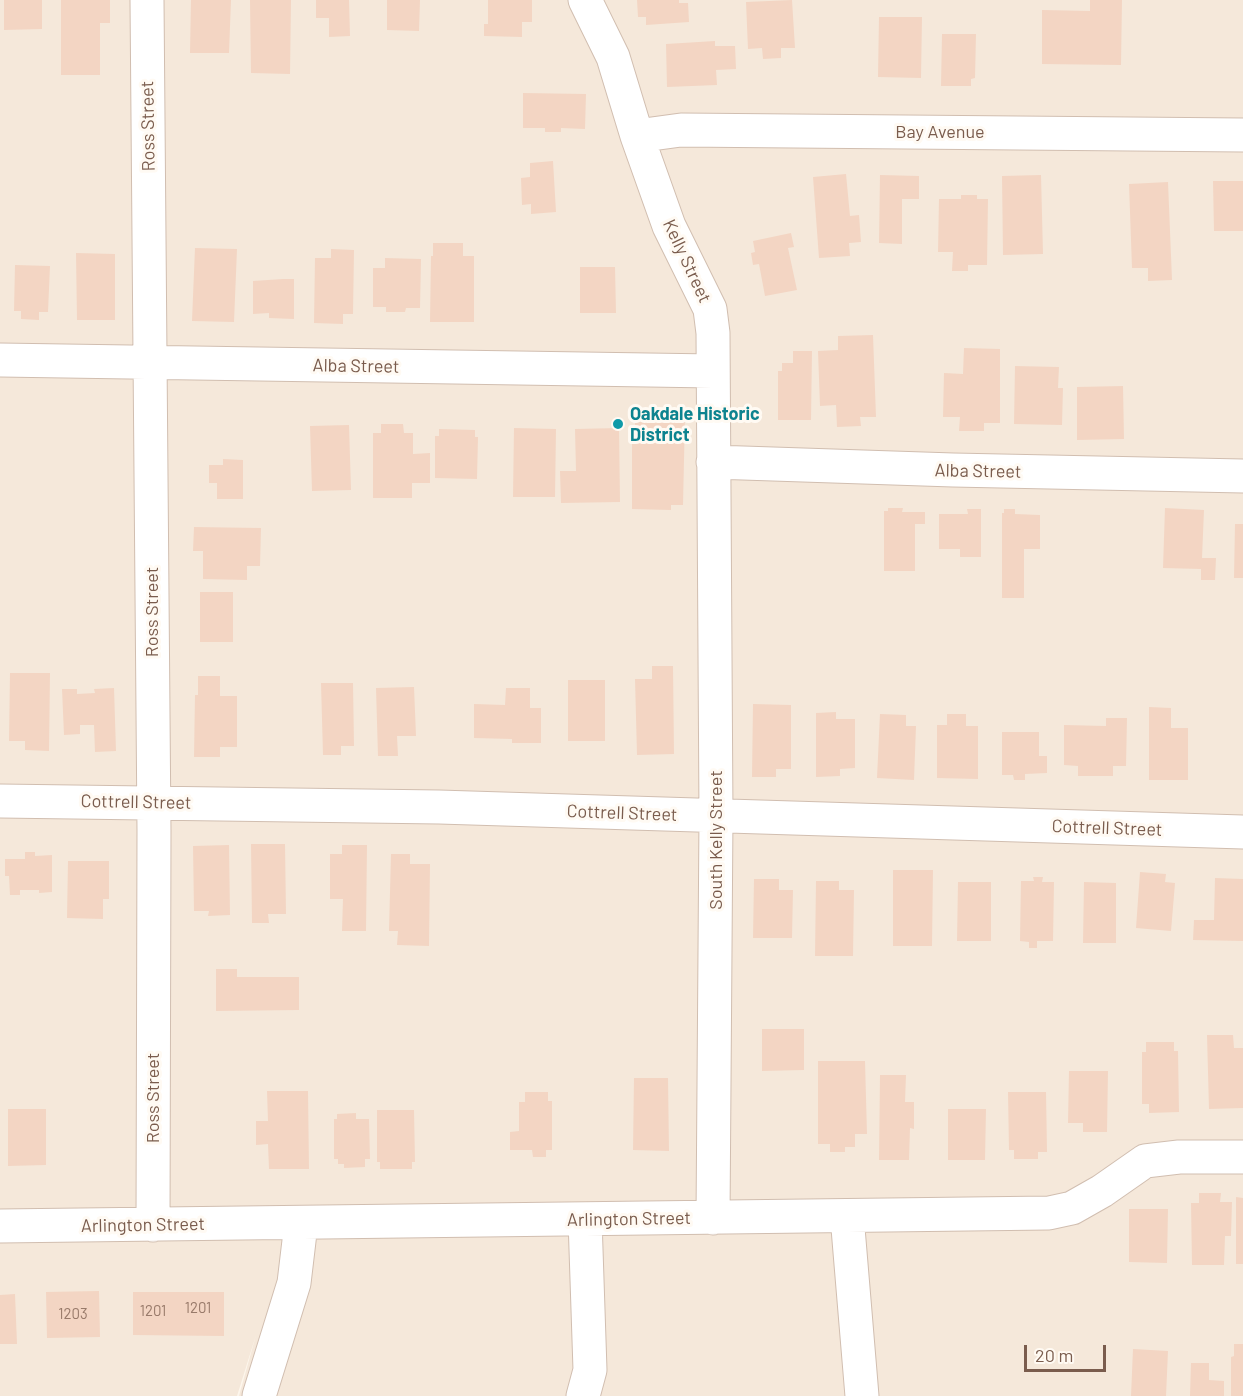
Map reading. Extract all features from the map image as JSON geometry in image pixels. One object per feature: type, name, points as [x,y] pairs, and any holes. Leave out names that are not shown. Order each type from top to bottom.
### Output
[{"type":"street","name":"Ross Street","points":[[147,0],[151,363],[153,1225]]},
{"type":"street","name":"Kelly Street","points":[[585,0],[613,57],[637,136],[669,226],[710,309],[713,333],[713,462]]},
{"type":"street","name":"Bay Avenue","points":[[637,136],[681,130],[1243,135]]},
{"type":"street","name":"Alba Street","points":[[0,360],[713,371]]},
{"type":"street","name":"Alba Street","points":[[713,462],[941,470],[1243,476]]},
{"type":"street","name":"South Kelly Street","points":[[713,462],[716,816],[713,1218]]},
{"type":"street","name":"Cottrell Street","points":[[0,801],[439,807],[1243,832]]},
{"type":"street","name":"Arlington Street","points":[[0,1226],[1049,1213],[1072,1208],[1102,1191],[1145,1161],[1179,1156],[1243,1157]]},
{"type":"street","points":[[847,1216],[862,1396]]},
{"type":"street","points":[[583,1396],[590,1370],[585,1219]]},
{"type":"street","points":[[259,1396],[294,1283],[301,1224]]},
{"type":"shaded area","points":[[0,0],[1243,0],[1243,1396],[239,1396],[256,1335],[237,1396],[0,1396]]},
{"type":"building","points":[[4,0],[42,0],[42,29],[4,30]]},
{"type":"building","points":[[61,0],[110,0],[110,23],[100,23],[100,75],[61,75]]},
{"type":"building","points":[[191,0],[231,0],[229,53],[190,53]]},
{"type":"building","points":[[250,0],[291,0],[290,74],[251,73]]},
{"type":"building","points":[[316,0],[349,0],[350,36],[329,37],[329,18],[316,18]]},
{"type":"building","points":[[387,0],[420,0],[419,31],[387,30]]},
{"type":"building","points":[[488,0],[532,0],[532,22],[522,22],[522,37],[484,36],[484,24],[488,24]]},
{"type":"building","points":[[637,0],[679,0],[679,3],[688,3],[689,22],[646,25],[646,17],[638,17]]},
{"type":"building","points":[[792,0],[795,48],[781,48],[781,58],[763,59],[762,48],[748,49],[746,2]]},
{"type":"building","points":[[1090,0],[1122,0],[1121,65],[1042,64],[1042,10],[1090,11]]},
{"type":"building","points":[[879,17],[922,17],[921,78],[878,77]]},
{"type":"building","points":[[942,34],[976,34],[975,78],[971,79],[971,86],[941,86]]},
{"type":"building","points":[[715,41],[715,46],[735,46],[736,69],[716,70],[717,85],[667,87],[666,44]]},
{"type":"building","points":[[523,93],[586,94],[585,129],[561,128],[561,132],[545,132],[545,128],[523,128]]},
{"type":"building","points":[[553,161],[556,212],[531,214],[531,204],[522,205],[521,178],[530,177],[530,163]]},
{"type":"building","points":[[846,174],[850,216],[859,215],[861,242],[849,243],[850,256],[819,258],[813,177]]},
{"type":"building","points":[[880,175],[919,176],[919,199],[902,199],[902,244],[879,243]]},
{"type":"building","points":[[1041,175],[1043,254],[1003,255],[1002,176]]},
{"type":"building","points":[[1213,181],[1243,181],[1243,231],[1214,231]]},
{"type":"building","points":[[1168,182],[1172,280],[1148,281],[1148,268],[1132,268],[1129,184]]},
{"type":"building","points":[[961,195],[977,195],[977,199],[988,199],[987,265],[968,265],[968,271],[952,271],[953,252],[938,252],[939,199],[961,199]]},
{"type":"building","points":[[791,233],[794,247],[788,248],[797,290],[765,296],[759,264],[753,265],[751,253],[755,252],[753,241]]},
{"type":"building","points":[[433,243],[463,243],[463,256],[474,256],[474,322],[430,322]]},
{"type":"building","points":[[195,248],[237,249],[234,322],[192,321]]},
{"type":"building","points":[[331,249],[354,250],[353,314],[343,314],[343,324],[314,323],[315,258],[331,258]]},
{"type":"building","points":[[76,253],[115,254],[115,320],[77,320]]},
{"type":"building","points":[[385,258],[421,259],[420,308],[406,308],[405,312],[386,312],[386,307],[373,307],[373,268],[385,268]]},
{"type":"building","points":[[15,265],[50,266],[48,312],[39,312],[39,320],[21,319],[21,311],[14,311]]},
{"type":"building","points":[[580,267],[615,267],[616,313],[580,313]]},
{"type":"building","points":[[294,279],[294,319],[269,318],[269,313],[253,314],[253,281]]},
{"type":"building","points":[[873,335],[876,417],[860,417],[861,426],[837,427],[836,405],[820,406],[818,351],[838,350],[838,336]]},
{"type":"building","points":[[964,348],[1000,349],[1000,423],[984,423],[984,431],[959,431],[960,417],[943,417],[944,373],[963,374]]},
{"type":"building","points":[[793,351],[812,351],[811,420],[778,420],[778,371],[782,371],[782,363],[793,363]]},
{"type":"building","points":[[1015,366],[1059,367],[1058,388],[1063,388],[1062,425],[1014,424]]},
{"type":"building","points":[[1123,386],[1124,439],[1077,440],[1077,387]]},
{"type":"building","points":[[656,415],[685,415],[683,505],[671,505],[671,510],[632,509],[632,431],[635,431],[635,421],[656,421]]},
{"type":"building","points":[[381,424],[403,424],[404,433],[413,433],[413,454],[430,453],[430,483],[412,483],[412,498],[373,498],[373,433],[381,433]]},
{"type":"building","points":[[349,425],[351,490],[312,491],[310,426]]},
{"type":"building","points":[[514,428],[556,429],[555,497],[513,497]]},
{"type":"building","points":[[619,428],[620,502],[561,503],[560,471],[576,471],[575,429]]},
{"type":"building","points":[[439,429],[475,430],[475,437],[478,437],[477,479],[435,478],[435,436],[439,436]]},
{"type":"building","points":[[223,459],[243,460],[243,499],[217,499],[217,483],[209,483],[209,465],[223,465]]},
{"type":"building","points":[[888,508],[903,508],[902,512],[925,512],[925,524],[915,524],[915,571],[884,571],[884,511],[888,511]]},
{"type":"building","points":[[1165,508],[1204,510],[1202,558],[1216,558],[1215,580],[1201,580],[1201,569],[1163,568]]},
{"type":"building","points":[[967,509],[981,509],[981,557],[960,557],[960,549],[939,549],[939,514],[968,514]]},
{"type":"building","points":[[1004,509],[1015,509],[1015,514],[1040,515],[1040,549],[1024,549],[1024,598],[1002,598],[1002,513]]},
{"type":"building","points":[[1235,524],[1243,524],[1243,578],[1234,578]]},
{"type":"building","points":[[194,527],[261,528],[260,566],[247,566],[247,580],[203,579],[203,551],[193,551]]},
{"type":"building","points":[[200,592],[233,592],[233,642],[200,642]]},
{"type":"building","points":[[652,666],[673,666],[674,754],[637,755],[635,679],[652,679]]},
{"type":"building","points":[[10,673],[50,673],[49,751],[25,750],[25,741],[9,741]]},
{"type":"building","points":[[198,676],[220,676],[220,696],[237,696],[237,747],[220,747],[220,757],[194,757],[195,695],[198,695]]},
{"type":"building","points":[[568,680],[605,680],[605,741],[568,741]]},
{"type":"building","points":[[321,683],[353,683],[354,746],[341,746],[341,755],[323,755]]},
{"type":"building","points":[[414,687],[416,736],[397,736],[398,756],[378,756],[376,688]]},
{"type":"building","points":[[114,688],[116,751],[95,752],[94,725],[80,725],[80,734],[64,735],[62,689],[77,689],[77,694],[95,693],[94,689]]},
{"type":"building","points":[[506,688],[530,688],[530,708],[541,708],[541,743],[512,743],[512,739],[474,738],[474,704],[505,705]]},
{"type":"building","points":[[753,704],[791,705],[791,769],[776,769],[776,777],[752,777]]},
{"type":"building","points":[[1149,707],[1171,708],[1171,728],[1188,728],[1188,780],[1149,780]]},
{"type":"building","points":[[836,712],[836,719],[855,719],[855,768],[840,769],[840,776],[816,777],[816,713]]},
{"type":"building","points":[[880,714],[906,715],[906,726],[916,726],[914,780],[877,778]]},
{"type":"building","points":[[947,714],[966,714],[966,726],[978,726],[978,779],[937,778],[937,725],[947,725]]},
{"type":"building","points":[[1106,718],[1127,718],[1126,766],[1113,766],[1113,776],[1078,776],[1078,766],[1064,765],[1064,725],[1106,726]]},
{"type":"building","points":[[1002,732],[1039,732],[1039,756],[1047,756],[1047,773],[1025,774],[1025,780],[1014,780],[1013,775],[1002,775]]},
{"type":"building","points":[[251,844],[285,844],[286,914],[268,914],[269,923],[252,923]]},
{"type":"building","points":[[229,845],[230,915],[208,916],[209,911],[194,911],[193,846]]},
{"type":"building","points":[[342,845],[367,845],[366,931],[342,931],[343,899],[330,899],[330,854],[342,854]]},
{"type":"building","points":[[25,852],[35,852],[35,856],[52,855],[52,892],[39,893],[39,890],[20,890],[20,895],[10,895],[9,876],[5,876],[5,859],[25,859]]},
{"type":"building","points":[[391,854],[410,854],[410,864],[430,864],[429,946],[397,945],[398,931],[389,931]]},
{"type":"building","points":[[68,861],[109,861],[109,899],[103,899],[103,919],[67,918]]},
{"type":"building","points":[[893,870],[933,870],[932,946],[893,946]]},
{"type":"building","points":[[1140,872],[1166,874],[1165,882],[1175,883],[1171,931],[1136,928]]},
{"type":"building","points":[[1033,877],[1043,877],[1042,882],[1054,882],[1053,941],[1037,941],[1037,948],[1029,948],[1029,942],[1020,941],[1021,881],[1034,881]]},
{"type":"building","points":[[1215,878],[1243,879],[1243,941],[1193,940],[1194,920],[1214,920]]},
{"type":"building","points":[[754,879],[779,879],[779,890],[793,890],[792,938],[753,938]]},
{"type":"building","points":[[816,881],[839,881],[839,890],[854,890],[853,956],[815,956]]},
{"type":"building","points":[[958,882],[991,882],[991,941],[957,941]]},
{"type":"building","points":[[1084,882],[1116,883],[1116,943],[1083,943]]},
{"type":"building","points":[[216,969],[237,969],[237,977],[299,977],[299,1010],[216,1011]]},
{"type":"building","points":[[762,1029],[804,1029],[804,1070],[762,1071]]},
{"type":"building","points":[[1207,1035],[1233,1035],[1234,1048],[1243,1048],[1243,1108],[1209,1109]]},
{"type":"building","points":[[1146,1042],[1174,1042],[1174,1051],[1178,1051],[1179,1112],[1149,1113],[1149,1104],[1142,1104],[1142,1052],[1146,1052]]},
{"type":"building","points":[[818,1061],[865,1061],[867,1134],[855,1134],[855,1147],[845,1147],[845,1152],[830,1152],[830,1144],[818,1144]]},
{"type":"building","points":[[1069,1071],[1108,1071],[1107,1132],[1083,1132],[1083,1123],[1068,1123]]},
{"type":"building","points":[[880,1075],[906,1075],[905,1102],[914,1102],[914,1129],[910,1128],[909,1160],[879,1160]]},
{"type":"building","points":[[634,1078],[668,1078],[669,1151],[633,1150]]},
{"type":"building","points":[[267,1091],[308,1091],[309,1169],[269,1169],[268,1144],[256,1145],[256,1121],[268,1121]]},
{"type":"building","points":[[525,1092],[548,1092],[548,1101],[552,1101],[552,1150],[546,1150],[546,1157],[533,1157],[532,1150],[510,1150],[510,1132],[519,1131],[519,1102],[525,1102]]},
{"type":"building","points":[[1008,1092],[1046,1092],[1047,1152],[1038,1152],[1038,1159],[1014,1159],[1014,1150],[1009,1150]]},
{"type":"building","points":[[8,1109],[46,1109],[46,1165],[8,1166]]},
{"type":"building","points":[[948,1109],[986,1109],[985,1160],[948,1160]]},
{"type":"building","points":[[377,1110],[414,1110],[415,1162],[412,1162],[412,1169],[380,1169],[380,1162],[377,1162]]},
{"type":"building","points":[[356,1113],[356,1119],[369,1119],[370,1159],[365,1159],[365,1167],[344,1168],[344,1164],[338,1164],[338,1159],[334,1159],[334,1119],[337,1119],[337,1114]]},
{"type":"building","points":[[1199,1193],[1221,1193],[1220,1202],[1232,1202],[1231,1236],[1225,1236],[1224,1265],[1192,1265],[1191,1203],[1199,1203]]},
{"type":"building","points":[[1236,1197],[1243,1198],[1243,1264],[1236,1264]]},
{"type":"building","points":[[1129,1209],[1168,1209],[1167,1263],[1129,1262]]},
{"type":"building","points":[[99,1291],[100,1337],[47,1338],[46,1292]]},
{"type":"building","points":[[133,1292],[224,1292],[224,1336],[133,1335]]},
{"type":"building","points":[[15,1294],[17,1344],[0,1344],[0,1295]]},
{"type":"building","points":[[1234,1344],[1243,1344],[1243,1396],[1231,1396],[1231,1357],[1234,1356]]},
{"type":"building","points":[[1133,1349],[1168,1351],[1166,1396],[1131,1396]]},
{"type":"building","points":[[1191,1363],[1209,1363],[1209,1380],[1224,1381],[1224,1396],[1190,1396]]},
{"type":"place","name":"Oakdale Historic District","points":[[618,424]]}]
